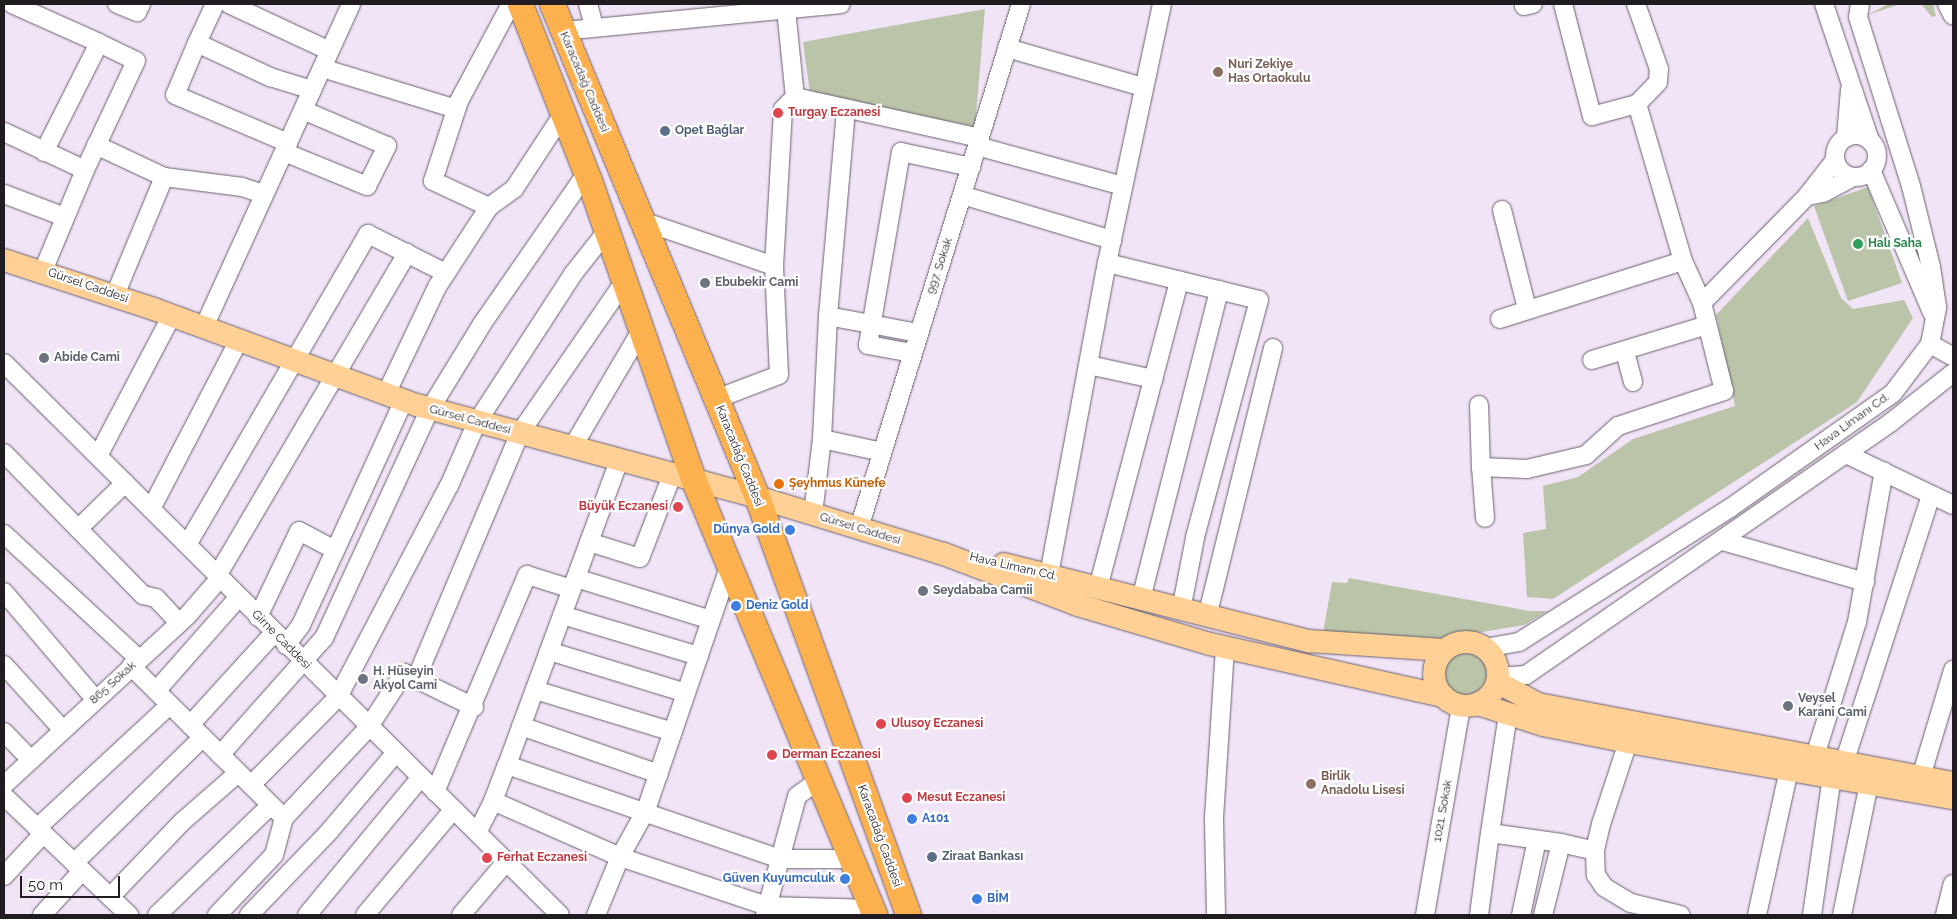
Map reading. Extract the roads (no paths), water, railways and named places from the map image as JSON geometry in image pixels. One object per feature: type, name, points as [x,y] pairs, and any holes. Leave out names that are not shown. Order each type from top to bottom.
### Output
[{"type":"highway","points":[[520,4],[586,174],[642,330],[683,478],[730,565],[853,859],[873,912]]},
{"type":"highway","name":"Karacadağ Caddesi","points":[[552,4],[757,497],[908,915]]},
{"type":"main road","name":"Gürsel Caddesi","points":[[4,260],[115,295],[430,409],[647,469],[757,497],[944,554]]},
{"type":"main road","name":"Hava Limanı Cd.","points":[[944,554],[980,558],[1309,641],[1444,650]]},
{"type":"main road","name":"Hava Limanı Cd.","points":[[944,554],[1078,605],[1225,647],[1628,742],[1789,770],[1838,770]]},
{"type":"main road","points":[[1464,642],[1485,648],[1495,660],[1498,680],[1461,702],[1434,668],[1444,650],[1464,642]]},
{"type":"main road","points":[[1498,680],[1538,704],[1814,756],[1838,770],[1869,784],[1953,798]]},
{"type":"main road","points":[[1838,770],[1921,777],[1953,783]]},
{"type":"street","points":[[12,4],[136,61],[84,170],[43,271]]},
{"type":"street","points":[[117,4],[137,12],[141,4]]},
{"type":"street","points":[[215,4],[175,95],[367,186],[387,146],[303,110]]},
{"type":"street","points":[[228,4],[330,51]]},
{"type":"street","points":[[204,327],[351,4]]},
{"type":"street","points":[[489,207],[433,181],[456,110],[511,4]]},
{"type":"street","points":[[588,4],[594,26]]},
{"type":"street","points":[[563,31],[760,8],[786,9],[841,4]]},
{"type":"street","name":"997. Sokak","points":[[859,528],[1021,4]]},
{"type":"street","points":[[1049,575],[1107,264],[1162,4]]},
{"type":"street","points":[[1563,4],[1592,116],[1637,104],[1652,93],[1659,69],[1636,4]]},
{"type":"street","points":[[1702,303],[1807,196],[1835,160],[1837,147],[1846,137],[1850,89],[1824,4]]},
{"type":"street","name":"Hava Limanı Cd.","points":[[1485,648],[1519,642],[1730,508],[1892,393],[1930,344],[1936,319],[1929,258],[1858,17],[1860,4]]},
{"type":"street","points":[[1947,4],[1953,16]]},
{"type":"street","points":[[786,9],[795,97]]},
{"type":"street","points":[[44,152],[99,43]]},
{"type":"street","points":[[197,43],[270,77],[312,90]]},
{"type":"street","points":[[1007,48],[1143,87]]},
{"type":"street","points":[[322,68],[456,110]]},
{"type":"street","points":[[1850,89],[1860,100],[1870,141],[1877,152],[1871,170],[1936,319]]},
{"type":"street","points":[[795,97],[979,142],[1123,186]]},
{"type":"street","points":[[716,399],[779,375],[774,266],[783,109],[795,97]]},
{"type":"street","points":[[1480,467],[1527,469],[1586,455],[1618,426],[1724,391],[1702,303],[1683,260],[1637,104]]},
{"type":"street","points":[[813,514],[822,439],[828,316],[846,109]]},
{"type":"street","points":[[42,915],[78,867],[196,731],[280,639],[301,625],[335,550],[446,273],[489,207],[514,190],[563,114]]},
{"type":"street","points":[[4,132],[84,170]]},
{"type":"street","points":[[1846,137],[1858,135],[1870,141]]},
{"type":"street","points":[[96,145],[164,177],[242,187],[264,194]]},
{"type":"street","points":[[912,353],[868,345],[901,152],[971,168]]},
{"type":"street","points":[[1835,160],[1841,171],[1853,177]]},
{"type":"street","points":[[1807,196],[1823,193],[1871,170]]},
{"type":"street","points":[[220,755],[304,663],[324,638],[430,409],[482,324],[586,174]]},
{"type":"street","points":[[115,295],[164,177]]},
{"type":"street","points":[[4,194],[65,217]]},
{"type":"street","points":[[962,195],[1112,240]]},
{"type":"street","points":[[1502,210],[1527,309]]},
{"type":"street","points":[[642,221],[774,266]]},
{"type":"street","points":[[4,796],[119,909],[183,821],[245,779],[338,697],[449,486],[477,422],[573,274],[607,231]]},
{"type":"street","points":[[187,545],[291,359],[368,234],[446,273]]},
{"type":"street","name":"865 Sokak","points":[[4,785],[179,623],[219,577],[407,253]]},
{"type":"street","points":[[1500,319],[1683,260]]},
{"type":"street","points":[[1107,264],[1259,300],[1194,538],[1180,610]]},
{"type":"street","points":[[1098,588],[1179,281]]},
{"type":"street","points":[[416,679],[520,433],[624,282]]},
{"type":"street","points":[[1141,599],[1219,290]]},
{"type":"street","points":[[98,456],[172,315]]},
{"type":"street","points":[[828,316],[871,322],[918,333]]},
{"type":"street","points":[[1592,360],[1625,352],[1707,325]]},
{"type":"street","points":[[572,448],[642,330]]},
{"type":"street","points":[[150,509],[239,340]]},
{"type":"street","points":[[1930,344],[1953,357]]},
{"type":"street","points":[[1207,616],[1272,348]]},
{"type":"street","points":[[1625,352],[1633,382]]},
{"type":"street","name":"Girne Caddesi","points":[[4,363],[125,482],[394,755],[421,777],[478,831],[551,912]]},
{"type":"street","points":[[1089,365],[1153,379]]},
{"type":"street","name":"Hava Limanı Cd.","points":[[1498,680],[1526,675],[1723,541],[1846,454],[1953,373]]},
{"type":"street","points":[[1479,405],[1480,467],[1485,518]]},
{"type":"street","points":[[822,439],[882,452]]},
{"type":"street","points":[[4,453],[143,595],[156,598],[179,623]]},
{"type":"street","points":[[1846,454],[1953,505]]},
{"type":"street","points":[[478,831],[494,801],[619,460]]},
{"type":"street","points":[[1814,756],[1858,622],[1884,471]]},
{"type":"street","points":[[589,542],[640,558],[683,478]]},
{"type":"street","points":[[78,529],[125,482]]},
{"type":"street","points":[[1812,915],[1838,770],[1931,495]]},
{"type":"street","points":[[258,617],[299,532],[335,550]]},
{"type":"street","points":[[4,534],[136,663],[156,691],[284,818]]},
{"type":"street","points":[[1723,541],[1865,582]]},
{"type":"street","points":[[596,915],[620,856],[646,810],[730,565]]},
{"type":"street","points":[[435,792],[474,707],[527,575],[574,584],[711,620]]},
{"type":"street","points":[[4,592],[95,699]]},
{"type":"street","points":[[156,691],[239,597]]},
{"type":"street","points":[[562,615],[699,656]]},
{"type":"street","points":[[1216,915],[1214,818],[1225,647]]},
{"type":"street","points":[[549,651],[686,693]]},
{"type":"street","points":[[4,665],[63,730]]},
{"type":"street","points":[[1921,777],[1953,670]]},
{"type":"street","points":[[217,915],[274,855],[284,818],[368,728],[404,673],[474,707]]},
{"type":"street","points":[[535,690],[673,732]]},
{"type":"street","name":"1021. Sokak","points":[[1424,915],[1461,702]]},
{"type":"street","points":[[4,876],[40,831],[170,704]]},
{"type":"street","points":[[1479,915],[1508,714]]},
{"type":"street","points":[[521,726],[659,774]]},
{"type":"street","points":[[4,732],[31,760]]},
{"type":"street","points":[[1628,742],[1595,851],[1596,875],[1604,887],[1631,903],[1681,915]]},
{"type":"street","points":[[249,915],[327,834],[394,755]]},
{"type":"street","points":[[507,765],[646,810],[780,859],[853,859]]},
{"type":"street","points":[[1757,915],[1789,770]]},
{"type":"street","points":[[307,915],[421,777]]},
{"type":"street","points":[[766,911],[797,796],[820,779]]},
{"type":"street","points":[[1842,915],[1869,784]]},
{"type":"street","points":[[494,801],[620,856],[766,911],[873,912]]},
{"type":"street","points":[[157,915],[271,805]]},
{"type":"street","points":[[365,915],[454,809]]},
{"type":"street","points":[[1490,833],[1595,851]]},
{"type":"street","points":[[1521,915],[1537,840]]},
{"type":"street","points":[[1543,915],[1560,844]]},
{"type":"street","points":[[461,915],[506,862]]},
{"type":"street","points":[[1945,915],[1953,884]]},
{"type":"place","name":"Nuri Zekiye Has Ortaokulu","points":[[1218,72]]},
{"type":"place","name":"Turgay Eczanesi","points":[[778,113]]},
{"type":"place","name":"Opet Bağlar","points":[[665,131]]},
{"type":"place","name":"Halı Saha","points":[[1858,244]]},
{"type":"place","name":"Ebubekir Cami","points":[[705,283]]},
{"type":"place","name":"Abide Cami","points":[[44,358]]},
{"type":"place","name":"Şeyhmus Künefe","points":[[779,484]]},
{"type":"place","name":"Büyük Eczanesi","points":[[678,507]]},
{"type":"place","name":"Dünya Gold","points":[[790,530]]},
{"type":"place","name":"Seydababa Camii","points":[[923,591]]},
{"type":"place","name":"Deniz Gold","points":[[736,606]]},
{"type":"place","name":"H. Hüseyin Akyol Cami","points":[[363,679]]},
{"type":"place","name":"Veysel Karani Cami","points":[[1788,706]]},
{"type":"place","name":"Ulusoy Eczanesi","points":[[881,724]]},
{"type":"place","name":"Derman Eczanesi","points":[[772,755]]},
{"type":"place","name":"Birlik Anadolu Lisesi","points":[[1311,784]]},
{"type":"place","name":"Mesut Eczanesi","points":[[907,798]]},
{"type":"place","name":"A101","points":[[912,819]]},
{"type":"place","name":"Ziraat Bankası","points":[[932,857]]},
{"type":"place","name":"Ferhat Eczanesi","points":[[487,858]]},
{"type":"place","name":"Güven Kuyumculuk","points":[[845,879]]},
{"type":"place","name":"BİM","points":[[977,899]]}]
